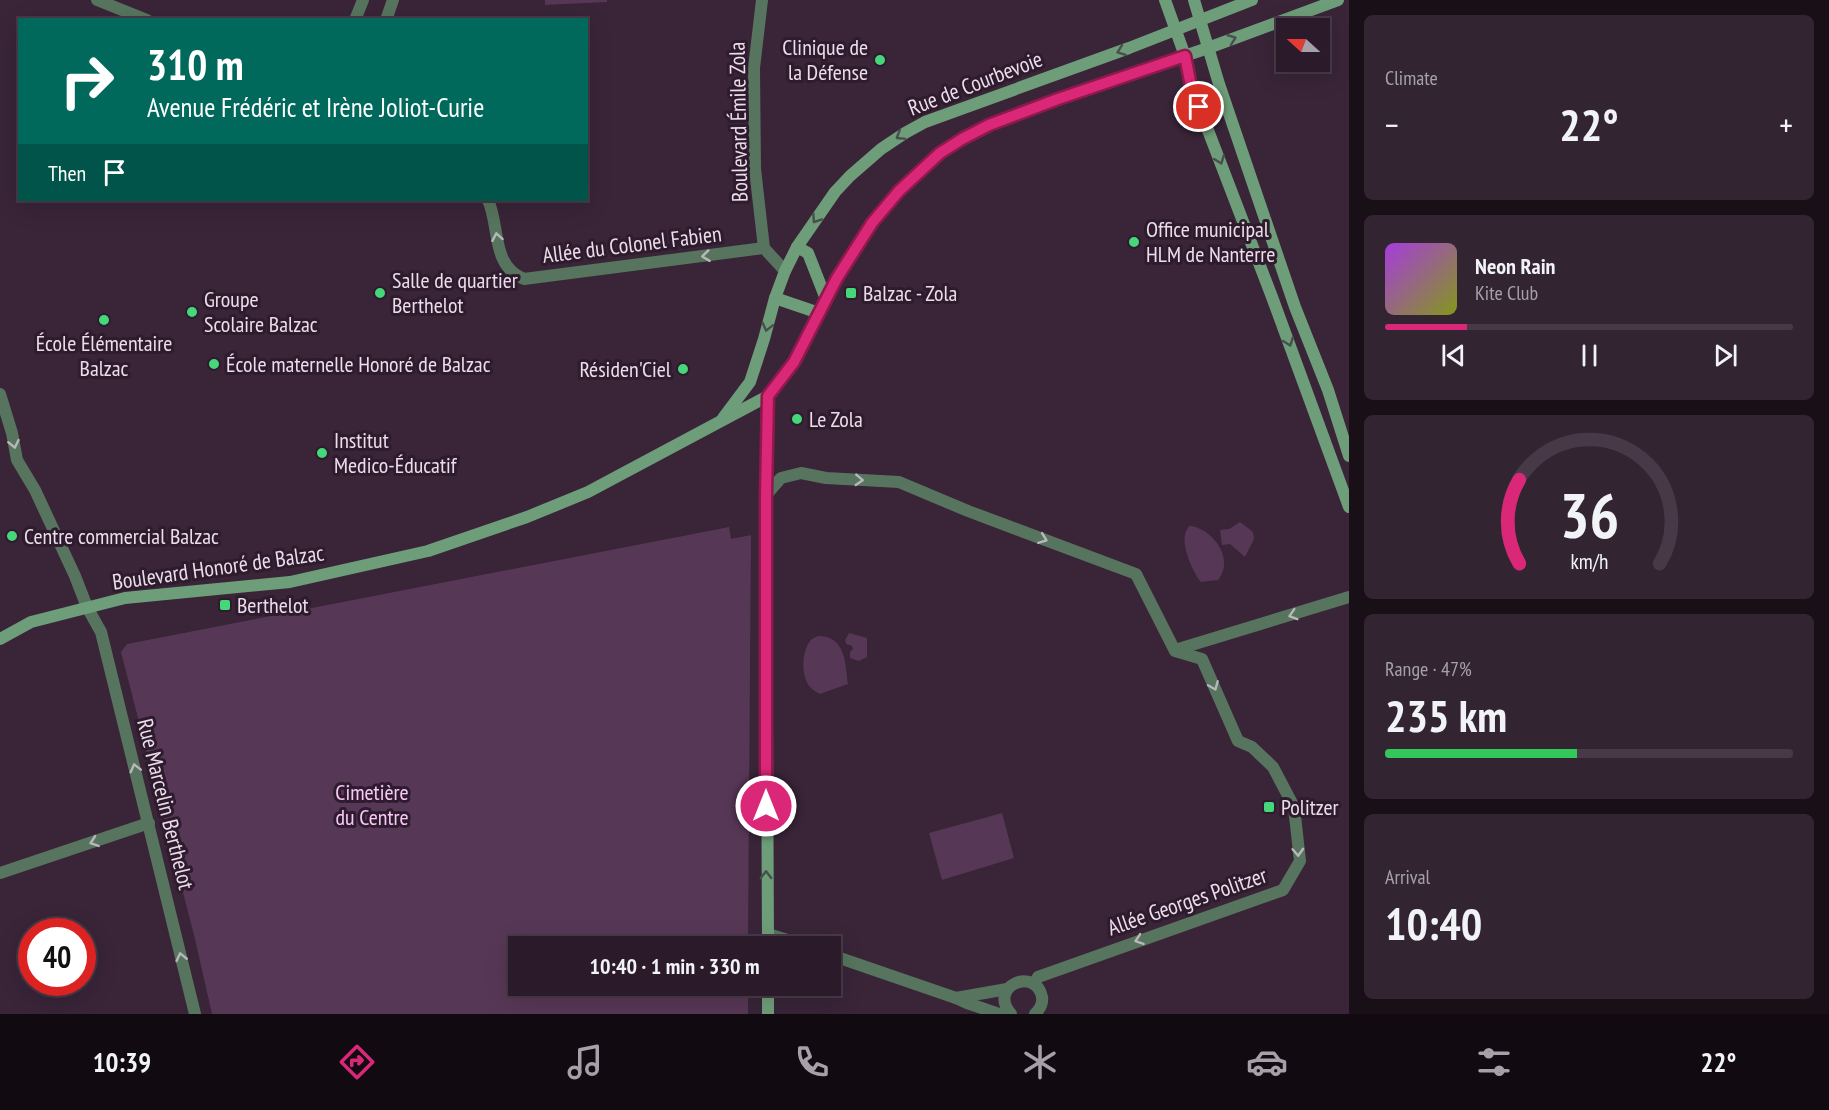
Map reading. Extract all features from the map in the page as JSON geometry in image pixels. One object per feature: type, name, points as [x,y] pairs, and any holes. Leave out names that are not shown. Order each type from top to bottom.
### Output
[{"type":"street","points":[[97,0],[136,17]]},
{"type":"street","points":[[356,18],[363,0]]},
{"type":"street","points":[[387,18],[393,0]]},
{"type":"street","name":"Boulevard Émile Zola","points":[[762,0],[754,89],[755,169],[764,249]]},
{"type":"street","points":[[1165,0],[1185,56],[1191,86],[1349,507]]},
{"type":"street","points":[[1194,0],[1216,76],[1292,296],[1328,390],[1349,456]]},
{"type":"street","name":"Rue de Courbevoie","points":[[720,421],[750,382],[775,298],[797,247],[835,192],[881,149],[904,133],[956,110],[1129,48],[1252,0]]},
{"type":"street","name":"Rue de Courbevoie","points":[[720,421],[768,396],[794,362],[826,299],[872,223],[899,191],[940,153],[989,125],[1338,0]]},
{"type":"street","name":"Allée du Colonel Fabien","points":[[488,201],[500,252],[510,270],[516,276],[524,279],[764,249]]},
{"type":"street","points":[[797,247],[808,254],[826,299]]},
{"type":"street","points":[[764,249],[785,271]]},
{"type":"street","points":[[775,298],[819,313]]},
{"type":"street","name":"Rue Marcelin Berthelot","points":[[0,394],[12,433],[17,460],[35,490],[75,576],[87,608],[101,632],[195,1014]]},
{"type":"street","points":[[768,396],[766,495],[768,936]]},
{"type":"street","name":"Boulevard Honoré de Balzac","points":[[0,639],[31,622],[125,598],[290,582],[428,551],[527,517],[588,492],[720,421]]},
{"type":"street","points":[[766,495],[781,478],[801,473],[826,478],[899,482],[1136,574],[1175,651],[1349,597]]},
{"type":"street","name":"Allée Georges Politzer","points":[[956,998],[1007,989],[1019,981],[1034,984],[1038,977],[1283,890],[1300,861],[1294,807],[1273,767],[1252,747],[1238,741],[1202,659],[1175,651]]},
{"type":"street","points":[[0,873],[149,823]]},
{"type":"street","points":[[841,958],[999,1014]]},
{"type":"street","points":[[1034,984],[1042,996],[1042,1003],[1035,1014]]},
{"type":"street","points":[[1007,989],[1004,1002],[1010,1014]]},
{"type":"street","points":[[768,996],[768,1014]]},
{"type":"street","points":[[1005,1014],[1010,1014]]},
{"type":"green space","points":[[545,0],[607,0],[607,2],[545,5]]},
{"type":"green space","points":[[1240,522],[1253,532],[1254,539],[1245,557],[1230,544],[1222,545],[1220,530],[1229,529]]},
{"type":"green space","points":[[1189,526],[1206,532],[1219,546],[1224,563],[1223,572],[1218,580],[1201,582],[1195,573],[1184,540]]},
{"type":"green space","name":"Cimetière du Centre","points":[[729,527],[731,539],[751,535],[748,936],[508,936],[508,996],[748,996],[748,1014],[212,1014],[121,652],[127,644]]},
{"type":"green space","points":[[849,633],[867,638],[867,657],[859,661],[850,658],[850,652],[853,649],[852,646],[846,644],[845,640]]},
{"type":"green space","points":[[818,636],[827,637],[839,646],[845,660],[848,684],[820,694],[808,684],[803,665],[807,646]]},
{"type":"green space","points":[[1002,813],[1014,858],[942,880],[929,833]]},
{"type":"place","name":"Clinique de la Défense","points":[[880,60]]},
{"type":"place","name":"Office municipal HLM de Nanterre","points":[[1134,242]]},
{"type":"place","name":"Salle de quartier Berthelot","points":[[380,293]]},
{"type":"place","name":"Balzac - Zola","points":[[851,293]]},
{"type":"place","name":"Groupe Scolaire Balzac","points":[[192,312]]},
{"type":"place","name":"École Élémentaire Balzac","points":[[104,320]]},
{"type":"place","name":"École maternelle Honoré de Balzac","points":[[214,364]]},
{"type":"place","name":"Résiden'Ciel","points":[[683,369]]},
{"type":"place","name":"Le Zola","points":[[797,419]]},
{"type":"place","name":"Institut Medico-Éducatif","points":[[322,453]]},
{"type":"place","name":"Centre commercial Balzac","points":[[12,536]]},
{"type":"place","name":"Berthelot","points":[[225,605]]},
{"type":"place","name":"Politzer","points":[[1269,807]]},
{"type":"route","points":[[766,806],[768,396],[794,362],[834,283],[872,223],[917,172],[940,153],[989,125],[1185,56],[1191,86],[1199,107]]}]
